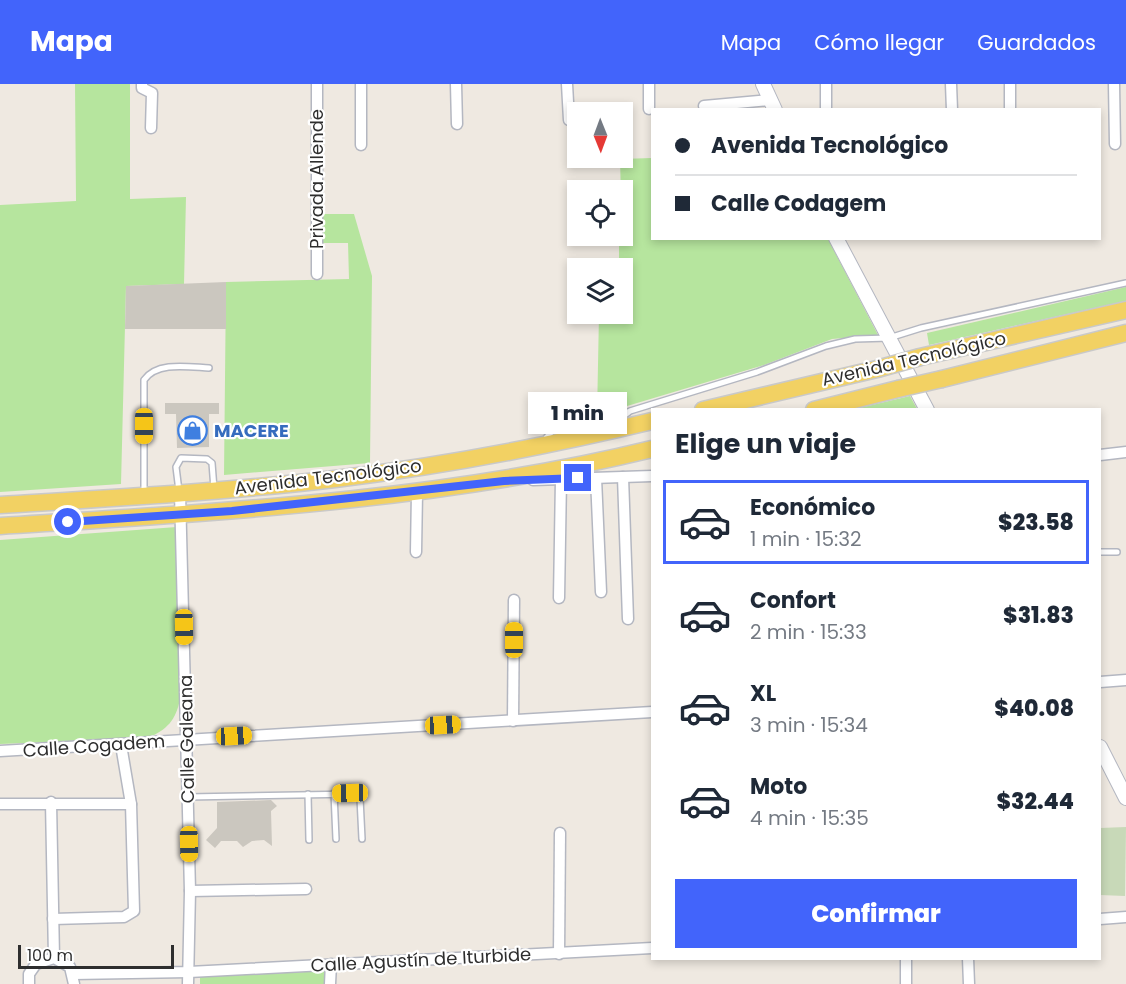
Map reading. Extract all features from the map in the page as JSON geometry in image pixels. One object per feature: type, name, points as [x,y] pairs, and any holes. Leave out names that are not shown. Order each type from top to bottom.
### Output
[{"type":"main road","name":"Avenida Tecnológico","points":[[711,408],[1126,310]]},
{"type":"main road","name":"Avenida Tecnológico","points":[[822,408],[1126,333]]},
{"type":"main road","name":"Avenida Tecnológico","points":[[0,506],[180,493],[398,471],[542,445],[651,421]]},
{"type":"main road","name":"Avenida Tecnológico","points":[[0,526],[182,514],[417,492],[504,481],[651,449]]},
{"type":"street","points":[[142,84],[142,88],[152,93],[151,128]]},
{"type":"street","name":"Privada Allende","points":[[316,84],[317,274]]},
{"type":"street","points":[[361,84],[362,146]]},
{"type":"street","points":[[456,84],[458,124]]},
{"type":"street","points":[[567,84],[568,102]]},
{"type":"street","points":[[649,84],[649,109]]},
{"type":"street","points":[[704,106],[772,105],[763,84]]},
{"type":"street","points":[[826,84],[826,108]]},
{"type":"street","points":[[951,84],[952,108]]},
{"type":"street","points":[[1010,84],[1010,108]]},
{"type":"street","points":[[1114,84],[1114,144]]},
{"type":"street","points":[[837,240],[926,408]]},
{"type":"street","points":[[1101,455],[1126,452]]},
{"type":"street","points":[[504,481],[651,476]]},
{"type":"street","points":[[623,477],[628,619]]},
{"type":"street","points":[[596,478],[601,592]]},
{"type":"street","points":[[559,598],[561,479]]},
{"type":"street","points":[[416,552],[417,492]]},
{"type":"street","name":"Calle Galeana","points":[[180,493],[190,891],[188,984]]},
{"type":"street","points":[[513,721],[514,600]]},
{"type":"street","points":[[1101,682],[1126,680]]},
{"type":"street","name":"Calle Cogadem","points":[[0,751],[651,712]]},
{"type":"street","points":[[53,919],[124,917],[134,911],[131,804],[121,745]]},
{"type":"street","points":[[1101,749],[1126,798]]},
{"type":"street","points":[[0,804],[51,802],[131,804]]},
{"type":"street","points":[[51,802],[54,958]]},
{"type":"street","points":[[559,954],[560,833]]},
{"type":"street","points":[[190,891],[306,888]]},
{"type":"street","points":[[1101,919],[1126,917]]},
{"type":"street","name":"Calle Agustín de Iturbide","points":[[74,979],[651,948]]},
{"type":"street","points":[[29,984],[29,974],[36,964],[54,958],[66,962],[74,979]]},
{"type":"street","points":[[906,960],[906,984]]},
{"type":"street","points":[[968,960],[969,984]]},
{"type":"street","points":[[330,984],[331,964]]},
{"type":"lane","points":[[542,445],[551,431],[560,425],[630,411],[757,372],[825,346],[855,339],[889,338],[921,328],[1126,283]]},
{"type":"lane","points":[[144,495],[144,380],[148,375],[167,367],[209,368]]},
{"type":"lane","points":[[603,433],[630,411]]},
{"type":"lane","points":[[180,493],[176,467],[181,458],[207,459],[212,463],[214,490]]},
{"type":"lane","points":[[1101,552],[1117,552]]},
{"type":"lane","points":[[334,793],[336,839]]},
{"type":"lane","points":[[188,797],[350,793],[360,798],[362,839]]},
{"type":"lane","points":[[308,794],[309,840]]},
{"type":"green space","points":[[75,84],[130,84],[130,199],[186,197],[184,284],[126,286],[121,484],[0,492],[0,205],[76,201]]},
{"type":"green space","points":[[651,158],[651,240],[829,240],[878,335],[832,339],[764,365],[597,415],[599,324],[633,324],[633,258],[619,258],[619,246],[633,246],[633,180],[621,180],[620,168],[633,168],[633,159]]},
{"type":"green space","points":[[321,214],[354,214],[372,276],[370,463],[224,475],[226,282],[349,279],[348,243],[321,243]]},
{"type":"green space","points":[[1126,287],[1126,301],[929,345],[927,333]]},
{"type":"green space","points":[[910,396],[916,408],[859,408]]},
{"type":"green space","points":[[177,527],[180,699],[170,723],[147,738],[0,744],[0,540]]},
{"type":"green space","points":[[1126,827],[1125,896],[1101,895],[1101,828]]},
{"type":"green space","points":[[325,971],[325,984],[200,984],[200,977]]},
{"type":"building","points":[[226,282],[226,329],[125,329],[126,286]]},
{"type":"building","name":"MACERE","points":[[165,403],[219,403],[219,414],[209,414],[209,447],[177,448],[176,414],[165,414]]},
{"type":"building","points":[[271,800],[277,806],[271,811],[272,846],[264,840],[252,841],[243,847],[237,841],[221,841],[215,848],[206,840],[217,828],[217,802]]},
{"type":"place","name":"MACERE","points":[[193,431]]},
{"type":"route","points":[[68,522],[232,511],[504,481],[578,478]]}]
